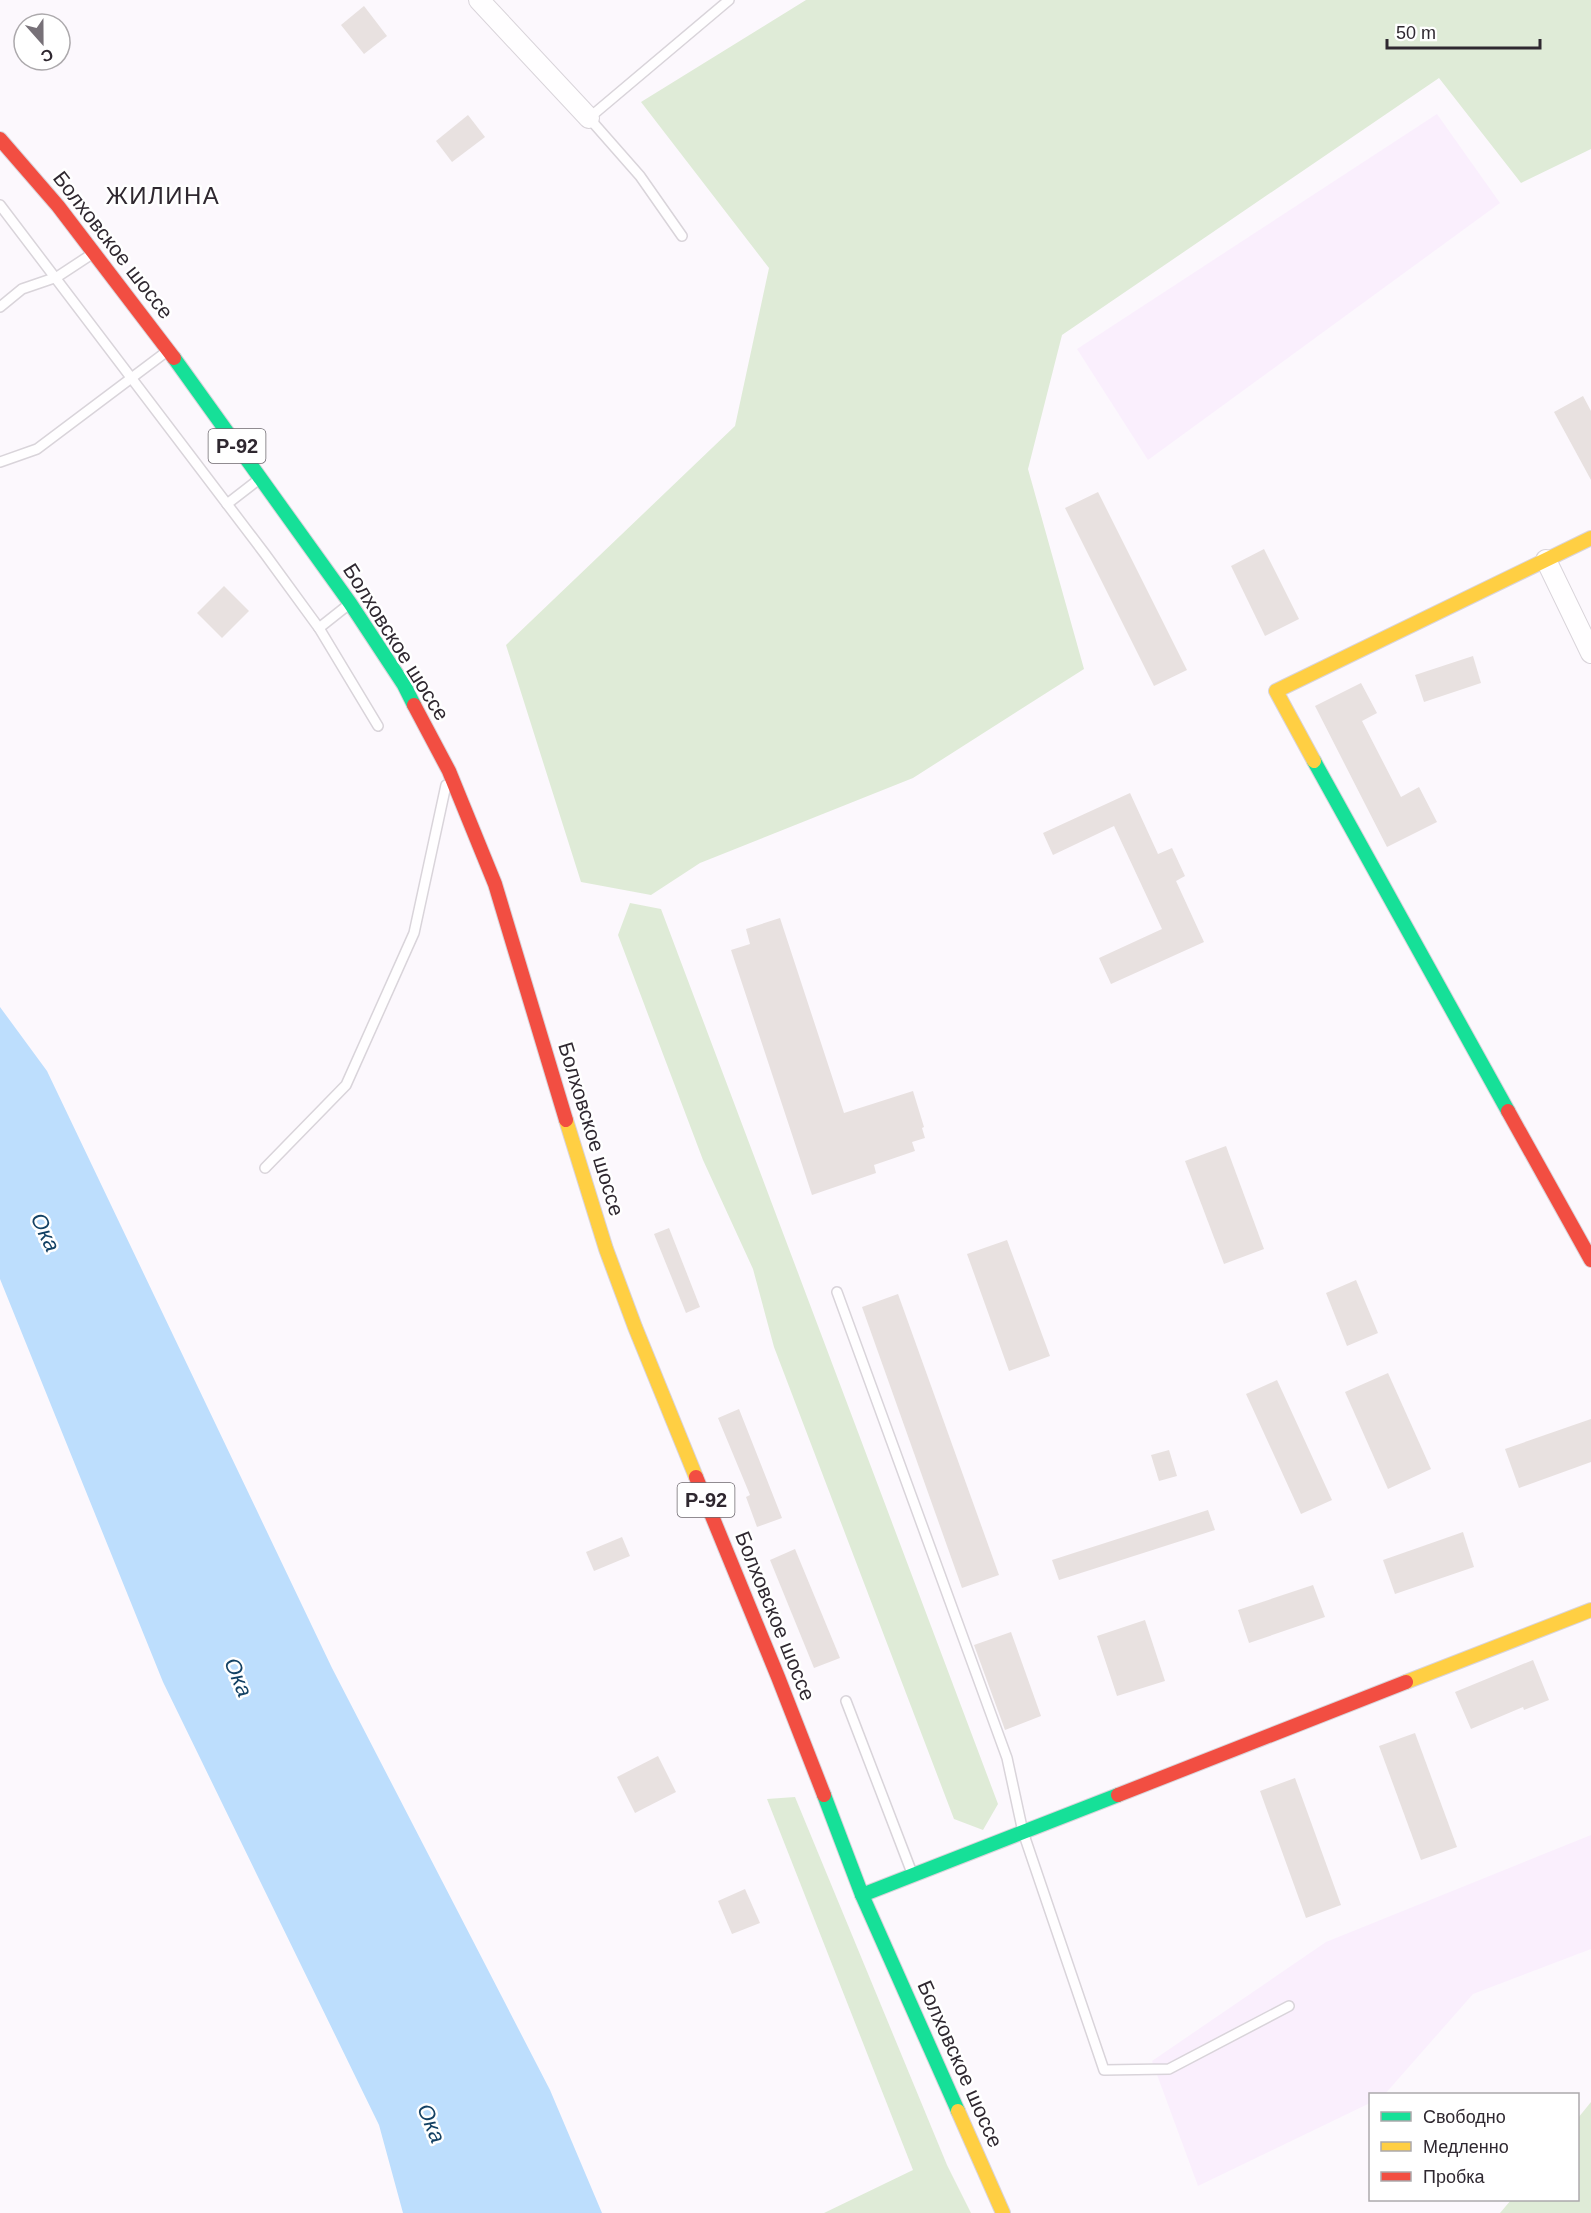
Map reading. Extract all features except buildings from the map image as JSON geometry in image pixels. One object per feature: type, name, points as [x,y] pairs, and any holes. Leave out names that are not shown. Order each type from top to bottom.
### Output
[{"type":"main road","name":"Болховское шоссе","points":[[0,139],[58,206],[168,351],[350,603],[404,685],[449,771],[495,884],[606,1249],[669,1412],[778,1677],[862,1895],[1003,2213]]},
{"type":"main road","points":[[1591,538],[1276,692],[1591,1260]]},
{"type":"main road","points":[[862,1895],[1591,1610]]},
{"type":"street","points":[[479,0],[590,117]]},
{"type":"street","points":[[1546,560],[1591,652]]},
{"type":"lane","points":[[682,236],[640,176],[590,117],[729,0]]},
{"type":"lane","points":[[0,205],[57,277],[319,628],[378,726]]},
{"type":"lane","points":[[0,307],[22,289],[57,277],[94,253]]},
{"type":"lane","points":[[0,462],[37,449],[168,351]]},
{"type":"lane","points":[[227,504],[261,478]]},
{"type":"lane","points":[[319,628],[350,603]]},
{"type":"lane","points":[[265,1168],[346,1085],[414,933],[449,771]]},
{"type":"lane","points":[[837,1292],[1007,1758],[1023,1832],[1104,2070],[1169,2069],[1289,2006]]},
{"type":"lane","points":[[846,1701],[913,1875]]},
{"type":"shaded area","points":[[1437,114],[1500,203],[1148,460],[1077,349]]},
{"type":"shaded area","points":[[1591,1835],[1591,1949],[1473,1994],[1386,2093],[1369,2093],[1369,2103],[1198,2186],[1152,2061],[1326,1942]]},
{"type":"green space","points":[[806,0],[1591,0],[1591,149],[1521,183],[1439,78],[1062,335],[1028,469],[1084,669],[913,778],[700,863],[651,895],[581,882],[506,645],[735,426],[769,268],[641,102]]},
{"type":"green space","points":[[630,903],[661,909],[998,1804],[983,1830],[954,1819],[774,1347],[753,1269],[703,1160],[618,935]]},
{"type":"green space","points":[[795,1797],[947,2165],[971,2213],[824,2213],[913,2170],[767,1799]]},
{"type":"green space","points":[[1591,2102],[1591,2213],[1500,2213],[1510,2201],[1579,2201],[1579,2117]]},
{"type":"water","name":"Ока","points":[[0,1007],[47,1071],[332,1668],[550,2090],[602,2213],[403,2213],[379,2125],[163,1682],[0,1279]]},
{"type":"traffic: fast","points":[[174,358],[350,603],[404,685],[414,705]]},
{"type":"traffic: fast","points":[[1314,761],[1508,1111]]},
{"type":"traffic: fast","points":[[824,1795],[862,1895],[958,2111]]},
{"type":"traffic: fast","points":[[862,1895],[1118,1795]]},
{"type":"traffic: slow","points":[[1314,761],[1276,691],[1591,538]]},
{"type":"traffic: slow","points":[[566,1120],[606,1249],[696,1477]]},
{"type":"traffic: slow","points":[[1406,1682],[1591,1610]]},
{"type":"traffic: slow","points":[[958,2111],[1003,2213]]},
{"type":"traffic: jam","points":[[0,139],[58,206],[174,358]]},
{"type":"traffic: jam","points":[[414,705],[449,771],[495,884],[566,1120]]},
{"type":"traffic: jam","points":[[1508,1111],[1591,1260]]},
{"type":"traffic: jam","points":[[696,1477],[824,1795]]},
{"type":"traffic: jam","points":[[1118,1795],[1406,1682]]},
{"type":"district","name":"ЖИЛИНА","points":[[163,196]]}]
